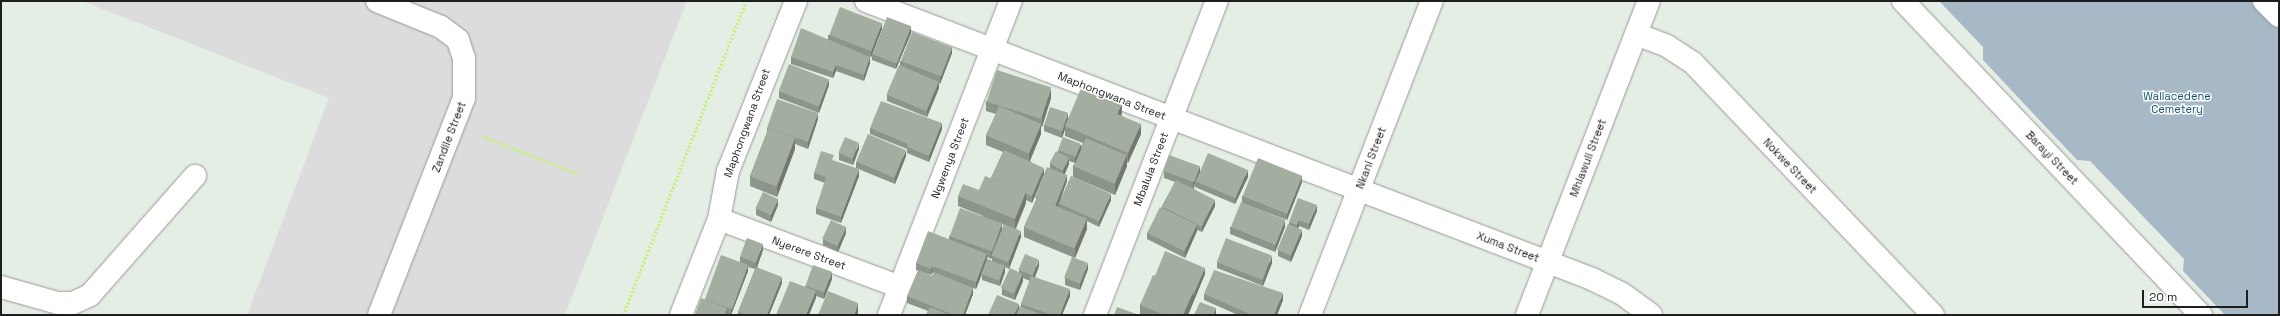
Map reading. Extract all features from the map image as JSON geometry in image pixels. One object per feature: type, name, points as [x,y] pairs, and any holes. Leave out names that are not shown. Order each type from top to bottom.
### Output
[{"type":"street","name":"Zandile Street","points":[[377,1],[441,27],[458,40],[464,58],[464,98],[379,315]]},
{"type":"street","name":"Maphongwana Street","points":[[681,315],[719,219],[728,172],[796,1]]},
{"type":"street","name":"Maphongwana Street","points":[[866,1],[1358,190]]},
{"type":"street","name":"Ngwenya Street","points":[[889,315],[1011,1]]},
{"type":"street","name":"Mbalula Street","points":[[1095,315],[1217,1]]},
{"type":"street","name":"Nkani Street","points":[[1310,315],[1432,1]]},
{"type":"street","name":"Mhlawuli Street","points":[[1527,315],[1649,1]]},
{"type":"street","name":"Barayi Street","points":[[1903,1],[2201,315]]},
{"type":"street","points":[[2264,1],[2279,16]]},
{"type":"street","name":"Nokwe Street","points":[[1636,34],[1667,46],[1693,63],[1933,315]]},
{"type":"street","points":[[1,286],[58,303],[74,303],[90,295],[195,176]]},
{"type":"street","name":"Xuma Street","points":[[1358,190],[1547,262],[1621,293],[1651,315]]},
{"type":"street","name":"Nyerere Street","points":[[719,219],[900,287]]},
{"type":"path","points":[[623,315],[746,1]]},
{"type":"path","points":[[454,125],[579,174]]},
{"type":"shaded area","points":[[82,1],[687,1],[565,315],[247,315],[329,98]]},
{"type":"green space","name":"Wallacedene Cemetery","points":[[1939,1],[2279,1],[2279,315],[2225,315],[2183,271],[2184,259],[2090,161],[2077,160],[1983,60],[1983,47]]},
{"type":"building","points":[[840,7],[882,23],[871,51],[829,35]]},
{"type":"building","points":[[887,17],[911,26],[897,64],[873,54]]},
{"type":"building","points":[[801,28],[870,57],[864,75],[836,65],[833,72],[791,57]]},
{"type":"building","points":[[912,32],[952,47],[941,76],[901,61]]},
{"type":"building","points":[[789,64],[829,79],[819,106],[779,91]]},
{"type":"building","points":[[899,65],[939,82],[926,111],[886,94]]},
{"type":"building","points":[[997,70],[1051,88],[1041,119],[987,101]]},
{"type":"building","points":[[1082,86],[1122,103],[1117,114],[1141,124],[1128,153],[1065,126]]},
{"type":"building","points":[[777,99],[818,113],[808,142],[767,128]]},
{"type":"building","points":[[881,101],[942,123],[929,156],[907,147],[908,144],[870,128]]},
{"type":"building","points":[[999,106],[1041,124],[1029,153],[986,135]]},
{"type":"building","points":[[1050,107],[1068,113],[1062,131],[1044,125]]},
{"type":"building","points":[[769,128],[795,138],[777,187],[750,177]]},
{"type":"building","points":[[868,134],[906,150],[894,178],[856,162]]},
{"type":"building","points":[[845,137],[859,143],[852,159],[838,153]]},
{"type":"building","points":[[1063,137],[1081,144],[1076,157],[1058,150]]},
{"type":"building","points":[[1086,138],[1127,155],[1114,184],[1074,167]]},
{"type":"building","points":[[1004,150],[1044,168],[1032,196],[1026,194],[1026,192],[991,178]]},
{"type":"building","points":[[821,151],[834,155],[832,160],[859,169],[841,217],[816,208],[826,177],[814,173]]},
{"type":"building","points":[[1056,151],[1069,158],[1063,170],[1049,163]]},
{"type":"building","points":[[1208,153],[1248,170],[1235,198],[1196,182]]},
{"type":"building","points":[[1169,155],[1200,166],[1194,182],[1163,171]]},
{"type":"building","points":[[1258,158],[1303,176],[1287,214],[1243,196]]},
{"type":"building","points":[[1047,167],[1067,175],[1055,206],[1035,198]]},
{"type":"building","points":[[985,176],[1026,192],[1015,219],[958,196],[963,184],[979,190]]},
{"type":"building","points":[[1071,176],[1111,194],[1099,221],[1059,203]]},
{"type":"building","points":[[1176,180],[1215,200],[1202,227],[1162,207]]},
{"type":"building","points":[[763,192],[778,199],[771,215],[755,208]]},
{"type":"building","points":[[1037,198],[1087,219],[1074,249],[1024,227]]},
{"type":"building","points":[[1298,198],[1317,205],[1309,224],[1299,220],[1297,225],[1289,222]]},
{"type":"building","points":[[1241,202],[1286,220],[1275,245],[1231,227]]},
{"type":"building","points":[[1160,207],[1197,225],[1184,251],[1147,233]]},
{"type":"building","points":[[960,208],[1002,223],[992,252],[950,236]]},
{"type":"building","points":[[831,220],[846,227],[838,246],[822,239]]},
{"type":"building","points":[[1004,224],[1021,231],[1008,262],[991,256]]},
{"type":"building","points":[[1288,224],[1302,230],[1291,256],[1277,250]]},
{"type":"building","points":[[928,231],[987,254],[976,282],[932,266],[931,269],[916,263]]},
{"type":"building","points":[[747,238],[763,244],[756,263],[740,257]]},
{"type":"building","points":[[1226,238],[1272,256],[1262,280],[1217,262]]},
{"type":"building","points":[[1165,251],[1205,268],[1193,296],[1193,292],[1155,276]]},
{"type":"building","points":[[1025,254],[1039,260],[1032,276],[1018,270]]},
{"type":"building","points":[[721,255],[748,265],[732,309],[705,299]]},
{"type":"building","points":[[1072,257],[1088,263],[1080,284],[1064,278]]},
{"type":"building","points":[[987,259],[1005,266],[999,281],[981,274]]},
{"type":"building","points":[[813,265],[832,272],[824,293],[805,286]]},
{"type":"building","points":[[756,267],[782,277],[767,315],[746,315],[738,312]]},
{"type":"building","points":[[1010,268],[1023,274],[1013,294],[1001,288]]},
{"type":"building","points":[[918,270],[932,276],[934,272],[973,288],[963,315],[954,315],[907,296]]},
{"type":"building","points":[[1214,270],[1283,293],[1274,315],[1252,315],[1204,294]]},
{"type":"building","points":[[1153,275],[1193,292],[1183,315],[1164,315],[1140,305]]},
{"type":"building","points":[[1031,276],[1070,289],[1060,315],[1052,315],[1021,304]]},
{"type":"building","points":[[790,281],[816,291],[806,315],[776,315]]},
{"type":"building","points":[[828,291],[858,303],[854,315],[818,315]]},
{"type":"building","points":[[997,295],[1019,304],[1014,315],[988,315]]},
{"type":"building","points":[[701,298],[727,308],[725,315],[695,315]]},
{"type":"building","points":[[1200,302],[1216,308],[1213,315],[1194,315]]},
{"type":"building","points":[[1020,306],[1042,315],[1016,315]]},
{"type":"building","points":[[930,307],[950,315],[926,315]]},
{"type":"building","points":[[1117,307],[1139,315],[1114,315]]}]
